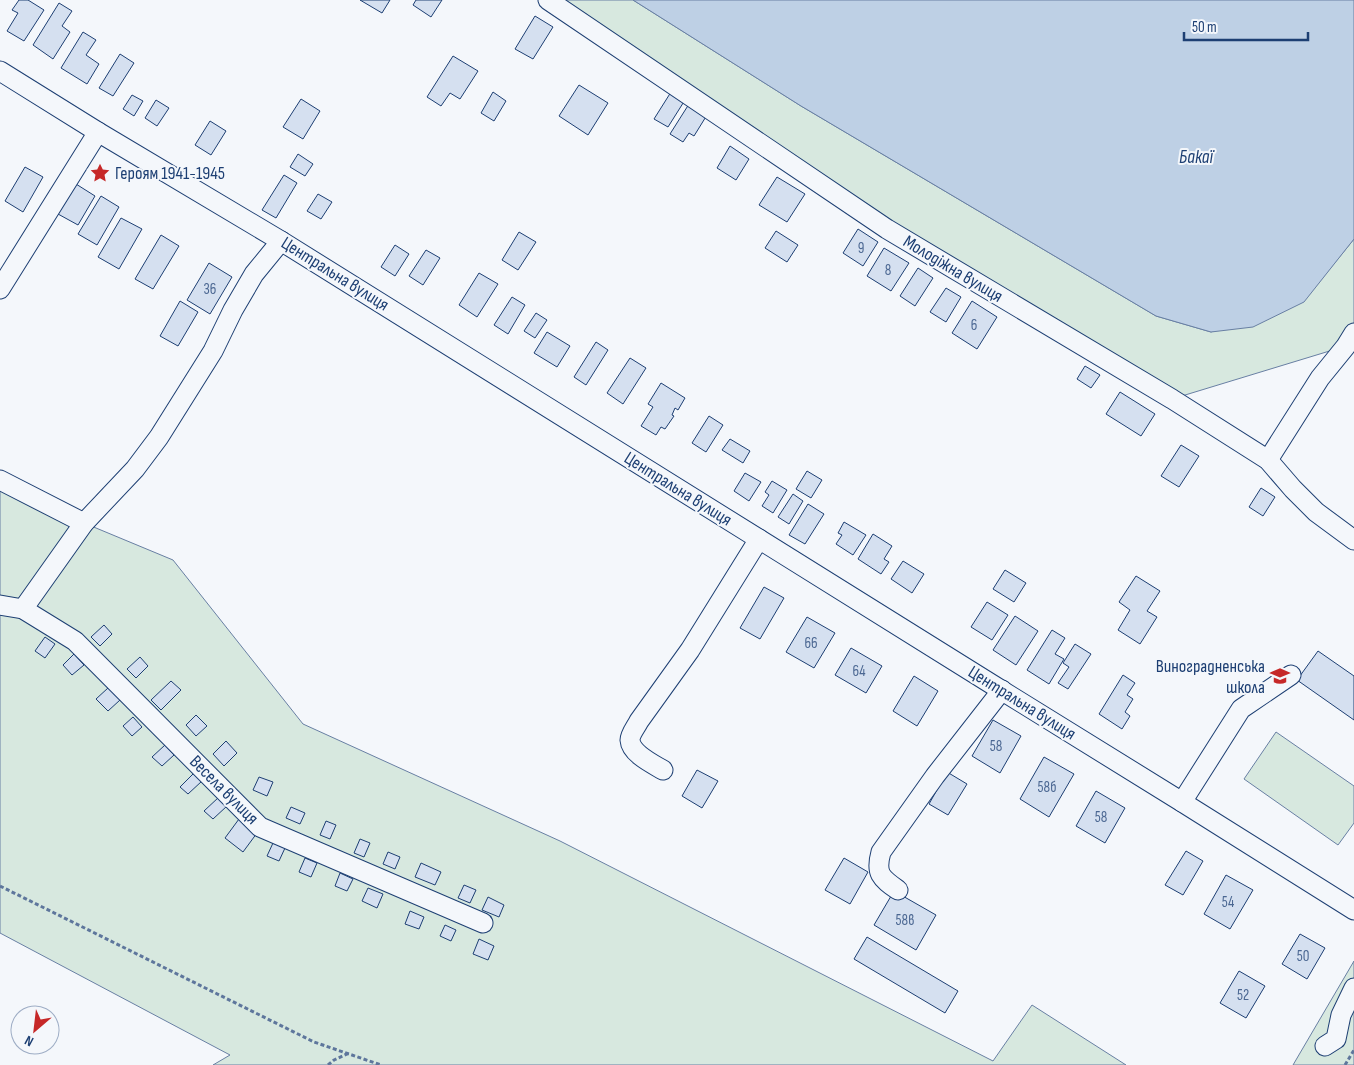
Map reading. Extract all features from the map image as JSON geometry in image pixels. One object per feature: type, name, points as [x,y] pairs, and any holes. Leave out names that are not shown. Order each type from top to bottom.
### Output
[{"type":"street","name":"Молодіжна вулиця","points":[[548,0],[887,230],[1172,399],[1268,460],[1292,489],[1316,512],[1354,540]]},
{"type":"street","name":"Центральна вулиця","points":[[0,71],[281,241],[1354,910]]},
{"type":"street","points":[[0,289],[98,132]]},
{"type":"street","points":[[23,609],[84,522],[135,468],[159,437],[213,352],[233,310],[254,274],[281,241]]},
{"type":"street","points":[[1268,460],[1320,378],[1354,333]]},
{"type":"street","points":[[0,480],[84,522]]},
{"type":"street","points":[[663,770],[640,756],[632,748],[630,741],[632,734],[690,650],[759,539]]},
{"type":"street","name":"Весела вулиця","points":[[0,605],[23,609],[75,641],[260,827],[483,923]]},
{"type":"street","points":[[1182,802],[1241,709],[1291,675]]},
{"type":"street","points":[[898,890],[883,880],[878,862],[881,852],[934,776],[1002,690]]},
{"type":"street","points":[[1325,1046],[1336,1039],[1341,1015],[1354,988]]},
{"type":"path","points":[[0,886],[314,1042],[381,1065]]},
{"type":"path","points":[[1345,1065],[1354,1050]]},
{"type":"path","points":[[328,1065],[349,1053]]},
{"type":"shaded area","points":[[548,0],[633,0],[801,106],[1156,316],[1211,332],[1303,302],[1354,239],[1354,333],[1346,346],[1172,399],[1081,345]]},
{"type":"shaded area","points":[[0,480],[84,523],[173,560],[303,724],[560,841],[993,1061],[1032,1005],[1126,1065],[213,1065],[230,1055],[0,933]]},
{"type":"shaded area","points":[[1276,732],[1354,786],[1354,823],[1338,845],[1244,779]]},
{"type":"shaded area","points":[[1354,961],[1354,1065],[1293,1065]]},
{"type":"water","name":"Бакаї","points":[[633,0],[1354,0],[1354,239],[1304,302],[1253,327],[1211,332],[1156,316],[801,106]]},
{"type":"building","points":[[19,0],[28,0],[44,10],[24,41],[7,31],[18,13],[12,10]]},
{"type":"building","points":[[360,0],[390,0],[382,13]]},
{"type":"building","points":[[416,0],[442,0],[431,17],[413,5]]},
{"type":"building","points":[[59,3],[72,11],[62,26],[70,32],[53,59],[33,45]]},
{"type":"building","points":[[535,16],[553,27],[533,59],[515,49]]},
{"type":"building","points":[[83,32],[96,40],[86,55],[99,64],[87,84],[61,68]]},
{"type":"building","points":[[120,54],[134,63],[113,96],[99,88]]},
{"type":"building","points":[[453,56],[478,71],[460,99],[450,93],[441,106],[427,97]]},
{"type":"building","points":[[579,85],[608,103],[588,135],[559,116]]},
{"type":"building","points":[[493,92],[506,101],[494,121],[481,113]]},
{"type":"building","points":[[671,92],[685,100],[668,127],[654,119]]},
{"type":"building","points":[[132,95],[143,101],[134,116],[123,109]]},
{"type":"building","points":[[301,99],[320,111],[303,139],[283,127]]},
{"type":"building","points":[[156,100],[169,108],[157,126],[145,118]]},
{"type":"building","points":[[689,104],[707,115],[694,136],[689,133],[683,142],[670,134]]},
{"type":"building","points":[[210,121],[226,131],[211,155],[195,145]]},
{"type":"building","points":[[730,146],[749,159],[736,180],[717,168]]},
{"type":"building","points":[[298,154],[313,164],[305,176],[290,167]]},
{"type":"building","points":[[25,167],[43,177],[23,212],[5,201]]},
{"type":"building","points":[[284,175],[297,183],[276,218],[262,210]]},
{"type":"building","points":[[777,177],[805,194],[787,222],[759,205]]},
{"type":"building","points":[[76,184],[95,196],[78,225],[58,214]]},
{"type":"building","points":[[318,194],[332,202],[321,219],[307,211]]},
{"type":"building","points":[[101,196],[119,207],[97,245],[78,234]]},
{"type":"building","points":[[121,218],[142,229],[119,269],[98,257]]},
{"type":"building","points":[[858,229],[878,242],[863,266],[843,253]]},
{"type":"building","points":[[776,231],[798,245],[787,262],[765,248]]},
{"type":"building","points":[[519,232],[536,242],[518,270],[502,260]]},
{"type":"building","points":[[161,235],[179,246],[153,289],[135,279]]},
{"type":"building","points":[[395,245],[409,254],[395,276],[381,267]]},
{"type":"building","points":[[884,248],[909,263],[891,291],[867,276]]},
{"type":"building","points":[[426,250],[440,258],[423,285],[409,276]]},
{"type":"building","points":[[209,263],[232,277],[210,314],[187,300]]},
{"type":"building","points":[[918,268],[933,278],[915,306],[900,296]]},
{"type":"building","points":[[479,273],[498,284],[477,317],[459,305]]},
{"type":"building","points":[[946,288],[961,297],[946,322],[930,312]]},
{"type":"building","points":[[512,297],[525,305],[508,334],[494,325]]},
{"type":"building","points":[[180,301],[198,312],[178,346],[160,336]]},
{"type":"building","points":[[972,301],[997,317],[977,349],[952,333]]},
{"type":"building","points":[[536,313],[547,320],[535,338],[524,331]]},
{"type":"building","points":[[547,332],[570,346],[557,367],[534,353]]},
{"type":"building","points":[[596,342],[608,350],[586,385],[574,377]]},
{"type":"building","points":[[630,358],[646,368],[623,404],[607,393]]},
{"type":"building","points":[[1085,366],[1100,375],[1091,388],[1077,379]]},
{"type":"building","points":[[661,383],[685,398],[678,410],[675,408],[672,415],[674,416],[665,429],[661,427],[656,435],[641,426],[653,407],[648,404]]},
{"type":"building","points":[[1120,392],[1155,414],[1141,436],[1106,414]]},
{"type":"building","points":[[709,416],[723,425],[706,452],[692,443]]},
{"type":"building","points":[[730,439],[750,451],[743,463],[722,450]]},
{"type":"building","points":[[1181,445],[1199,456],[1179,487],[1161,476]]},
{"type":"building","points":[[807,471],[822,480],[811,498],[796,489]]},
{"type":"building","points":[[745,473],[761,482],[749,501],[734,491]]},
{"type":"building","points":[[772,481],[787,490],[773,513],[762,506],[769,495],[765,492]]},
{"type":"building","points":[[1261,488],[1275,497],[1263,516],[1249,507]]},
{"type":"building","points":[[793,494],[803,501],[789,524],[778,517]]},
{"type":"building","points":[[808,504],[824,514],[805,544],[789,535]]},
{"type":"building","points":[[844,522],[866,535],[853,555],[836,544],[842,535],[838,533]]},
{"type":"building","points":[[873,534],[892,546],[884,559],[889,562],[881,574],[858,559]]},
{"type":"building","points":[[903,561],[924,574],[912,593],[891,579]]},
{"type":"building","points":[[1005,570],[1026,583],[1014,602],[993,589]]},
{"type":"building","points":[[1136,576],[1160,591],[1147,611],[1157,617],[1140,644],[1118,630],[1130,610],[1119,602]]},
{"type":"building","points":[[764,587],[784,598],[760,639],[740,628]]},
{"type":"building","points":[[987,602],[1008,615],[992,640],[971,627]]},
{"type":"building","points":[[1015,616],[1038,631],[1016,665],[993,650]]},
{"type":"building","points":[[807,617],[835,633],[814,668],[786,652]]},
{"type":"building","points":[[104,625],[112,634],[100,646],[91,637]]},
{"type":"building","points":[[1052,630],[1065,638],[1055,654],[1064,659],[1049,684],[1027,670]]},
{"type":"building","points":[[45,637],[55,644],[45,658],[35,651]]},
{"type":"building","points":[[1075,644],[1091,654],[1068,689],[1058,683],[1069,667],[1063,663]]},
{"type":"building","points":[[851,648],[882,666],[866,693],[835,675]]},
{"type":"building","points":[[1318,651],[1354,676],[1354,720],[1297,680]]},
{"type":"building","points":[[74,654],[84,665],[72,675],[63,665]]},
{"type":"building","points":[[140,657],[148,666],[136,678],[127,669]]},
{"type":"building","points":[[1123,675],[1135,683],[1127,695],[1133,699],[1125,712],[1130,716],[1122,729],[1099,714]]},
{"type":"building","points":[[914,676],[938,691],[917,726],[893,711]]},
{"type":"building","points":[[171,681],[181,690],[161,710],[151,700]]},
{"type":"building","points":[[108,688],[120,700],[108,711],[96,699]]},
{"type":"building","points":[[196,715],[207,726],[196,736],[186,725]]},
{"type":"building","points":[[133,717],[142,727],[132,736],[123,726]]},
{"type":"building","points":[[993,720],[1021,736],[1000,773],[972,756]]},
{"type":"building","points":[[226,741],[237,753],[224,766],[213,754]]},
{"type":"building","points":[[165,745],[174,755],[162,766],[152,757]]},
{"type":"building","points":[[1044,757],[1074,774],[1049,817],[1020,799]]},
{"type":"building","points":[[697,770],[718,781],[702,808],[682,796]]},
{"type":"building","points":[[947,772],[967,784],[948,815],[929,804]]},
{"type":"building","points":[[194,773],[202,781],[188,794],[180,787]]},
{"type":"building","points":[[259,777],[273,782],[267,796],[253,790]]},
{"type":"building","points":[[1096,791],[1125,808],[1105,843],[1076,826]]},
{"type":"building","points":[[219,797],[227,806],[213,819],[204,811]]},
{"type":"building","points":[[291,807],[305,813],[300,824],[286,818]]},
{"type":"building","points":[[239,819],[257,833],[243,852],[225,838]]},
{"type":"building","points":[[326,821],[336,825],[330,839],[320,835]]},
{"type":"building","points":[[360,839],[370,843],[364,857],[354,853]]},
{"type":"building","points":[[273,843],[285,848],[279,861],[267,856]]},
{"type":"building","points":[[1186,851],[1203,861],[1183,895],[1165,885]]},
{"type":"building","points":[[388,852],[400,857],[395,869],[383,864]]},
{"type":"building","points":[[305,858],[317,863],[311,877],[299,872]]},
{"type":"building","points":[[844,858],[868,872],[850,904],[825,890]]},
{"type":"building","points":[[421,863],[441,872],[435,885],[415,877]]},
{"type":"building","points":[[340,873],[353,879],[347,891],[335,886]]},
{"type":"building","points":[[1226,875],[1253,890],[1230,929],[1204,914]]},
{"type":"building","points":[[464,885],[476,890],[470,903],[458,898]]},
{"type":"building","points":[[368,888],[383,894],[377,908],[362,901]]},
{"type":"building","points":[[894,891],[936,915],[916,950],[874,925]]},
{"type":"building","points":[[488,897],[504,905],[499,917],[482,910]]},
{"type":"building","points":[[410,911],[424,917],[419,929],[405,924]]},
{"type":"building","points":[[445,925],[456,930],[451,941],[440,936]]},
{"type":"building","points":[[1300,934],[1325,948],[1307,979],[1282,964]]},
{"type":"building","points":[[867,937],[958,991],[945,1013],[854,959]]},
{"type":"building","points":[[479,939],[494,946],[488,960],[473,954]]},
{"type":"building","points":[[1239,971],[1265,986],[1246,1018],[1220,1003]]},
{"type":"place","name":"Героям 1941-1945","points":[[100,173]]},
{"type":"place","name":"Виноградненська школа","points":[[1280,676]]}]
